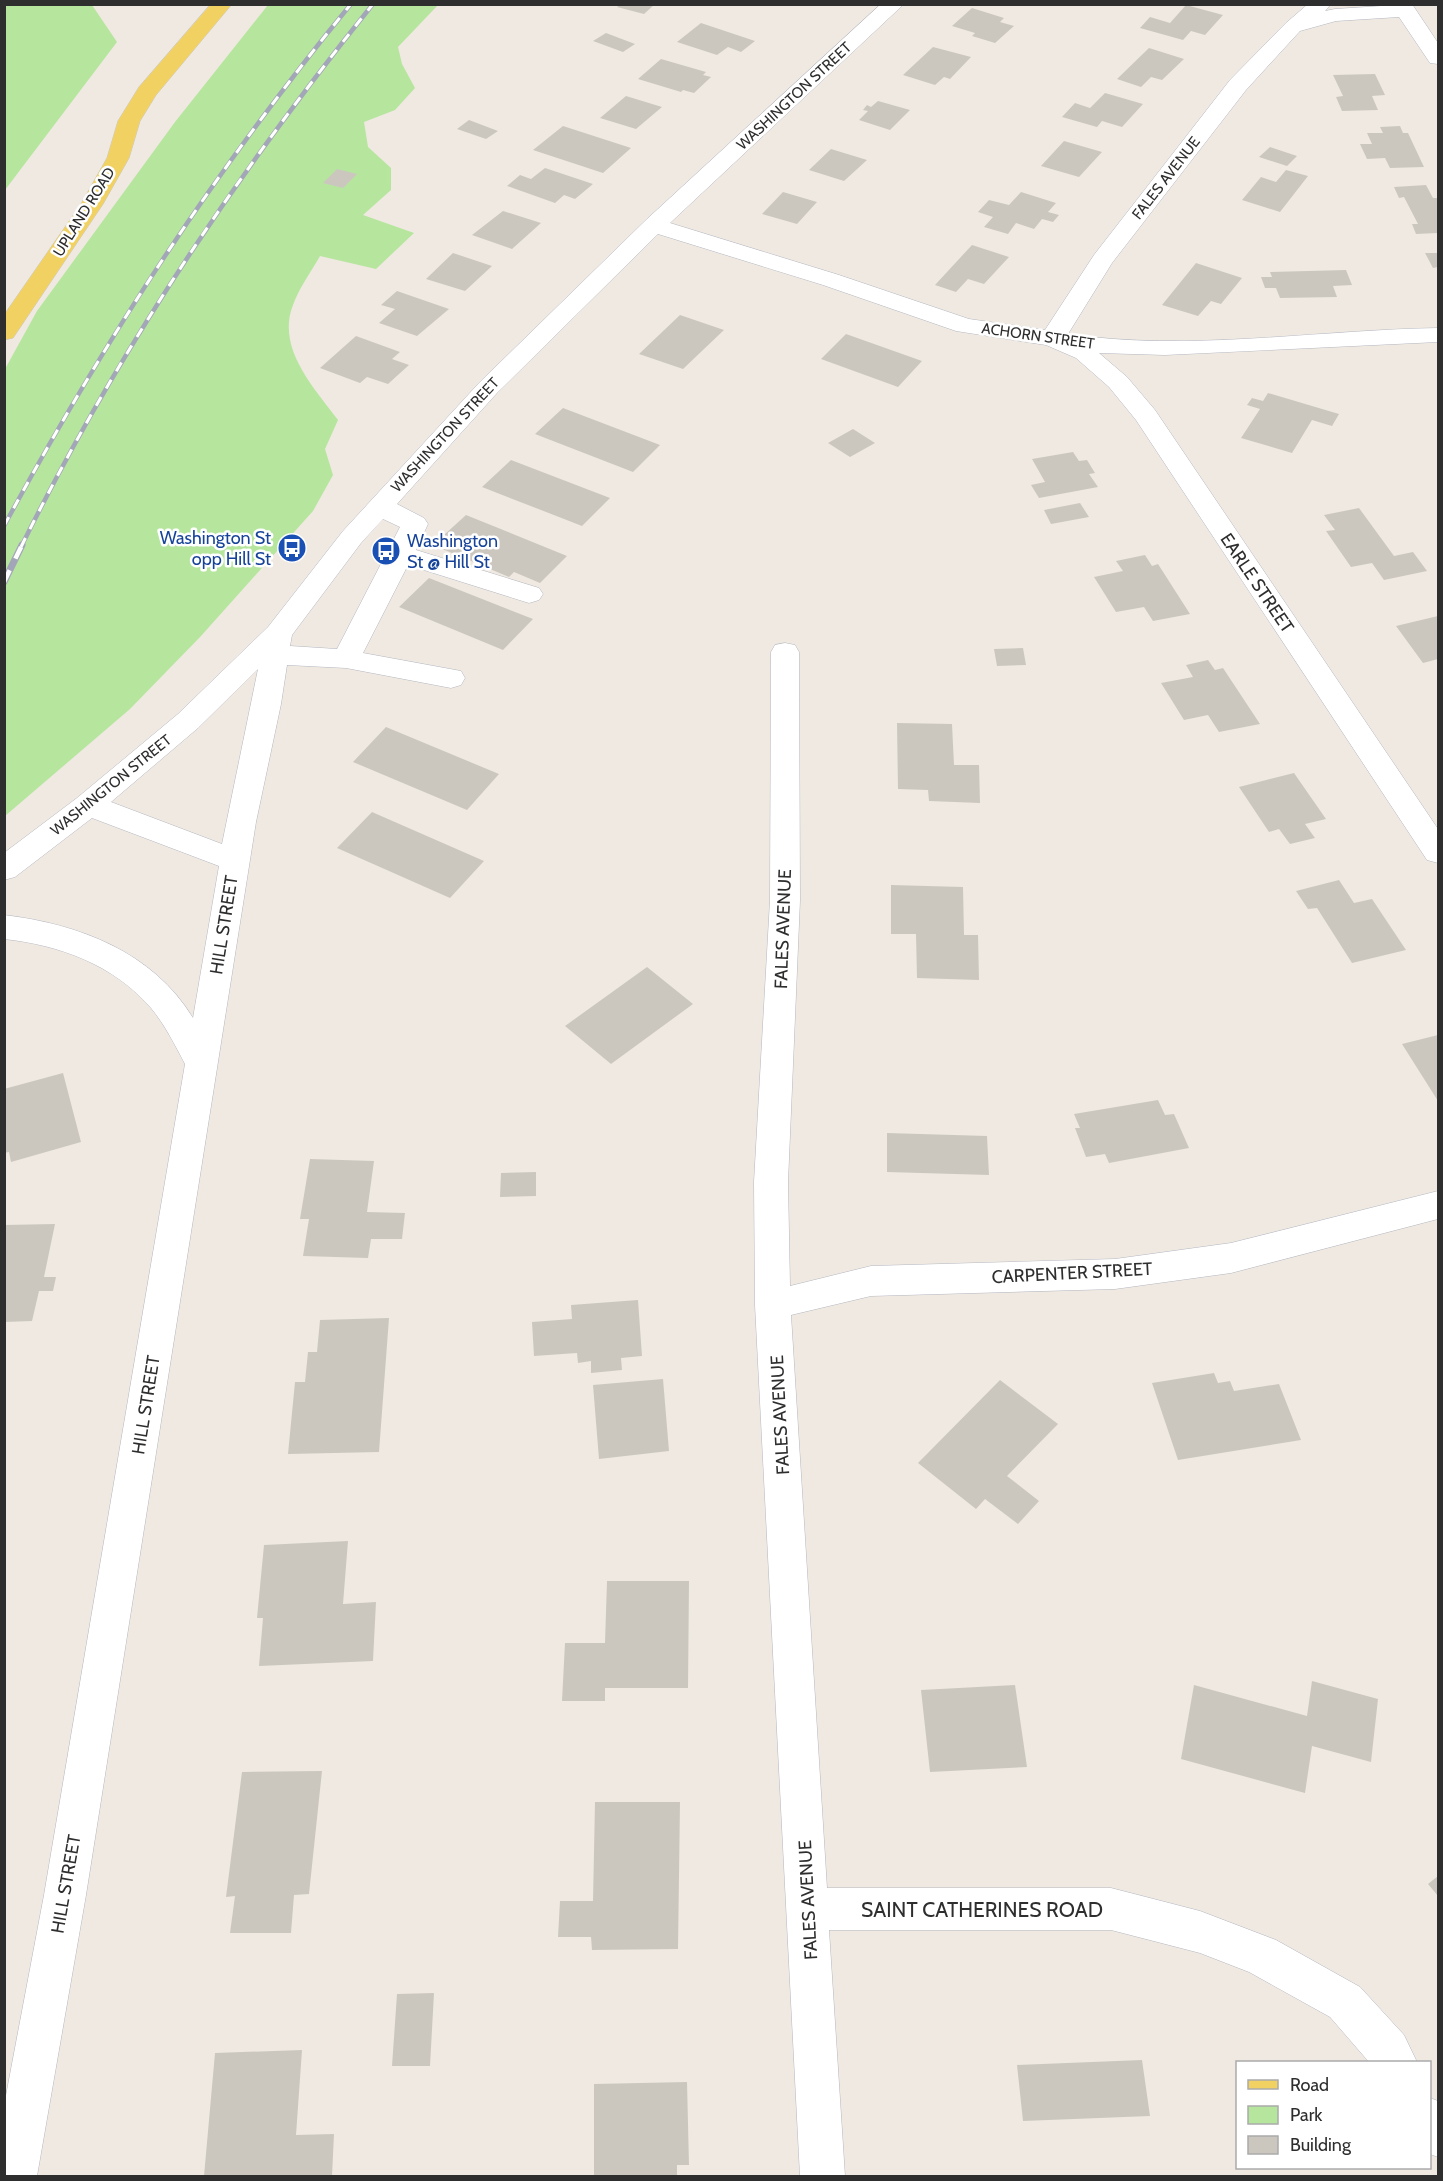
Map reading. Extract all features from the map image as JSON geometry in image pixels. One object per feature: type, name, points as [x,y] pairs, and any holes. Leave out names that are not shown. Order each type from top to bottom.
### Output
[{"type":"main road","name":"UPLAND ROAD","points":[[4,333],[92,204],[118,159],[129,121],[147,92],[222,4]]},
{"type":"street","name":"WASHINGTON STREET","points":[[4,869],[88,805],[276,644],[334,558],[488,388],[654,225],[894,4]]},
{"type":"street","name":"FALES AVENUE","points":[[1052,339],[1109,251],[1238,85],[1293,27],[1321,4]]},
{"type":"street","points":[[1293,27],[1335,15],[1403,7],[1435,46]]},
{"type":"street","name":"ACHORN STREET","points":[[654,225],[831,280],[965,326],[1094,345],[1165,348],[1438,334]]},
{"type":"street","name":"EARLE STREET","points":[[1052,339],[1084,353],[1118,382],[1146,415],[1438,852]]},
{"type":"street","points":[[346,659],[415,524],[379,506]]},
{"type":"street","points":[[400,554],[529,594]]},
{"type":"street","points":[[276,644],[452,678]]},
{"type":"street","name":"HILL STREET","points":[[14,2176],[65,1895],[235,860],[267,704],[276,644]]},
{"type":"street","name":"FALES AVENUE","points":[[785,652],[785,900],[771,1182],[773,1305],[822,2176]]},
{"type":"street","points":[[88,805],[235,860]]},
{"type":"street","points":[[4,927],[24,929],[80,943],[135,975],[162,999],[183,1029],[201,1063]]},
{"type":"street","name":"CARPENTER STREET","points":[[773,1305],[871,1281],[1115,1274],[1231,1258],[1438,1205]]},
{"type":"street","name":"SAINT CATHERINES ROAD","points":[[808,1909],[1111,1909],[1200,1932],[1261,1955],[1345,2002],[1394,2061]]},
{"type":"green space","points":[[5,4],[92,5],[117,42],[5,190]]},
{"type":"green space","points":[[268,5],[438,5],[398,47],[402,64],[415,88],[395,110],[364,122],[368,147],[391,168],[391,190],[363,215],[414,233],[376,269],[320,256],[293,305],[289,321],[289,337],[293,352],[309,381],[338,420],[325,449],[333,475],[313,511],[201,636],[130,709],[5,816],[5,369],[37,311],[175,122]]},
{"type":"building","points":[[620,4],[655,4],[644,14],[617,7]]},
{"type":"building","points":[[1186,5],[1223,15],[1205,35],[1191,31],[1183,40],[1140,28],[1150,17],[1170,23]]},
{"type":"building","points":[[972,8],[1004,18],[1000,22],[1014,26],[995,43],[972,36],[975,33],[952,26]]},
{"type":"building","points":[[701,23],[755,41],[741,52],[728,47],[717,55],[677,42]]},
{"type":"building","points":[[606,33],[635,44],[623,52],[593,41]]},
{"type":"building","points":[[933,47],[971,57],[950,79],[944,77],[935,85],[903,75]]},
{"type":"building","points":[[1149,48],[1184,59],[1162,80],[1151,77],[1141,87],[1117,79]]},
{"type":"building","points":[[661,59],[706,72],[703,75],[711,77],[694,93],[683,90],[681,92],[638,79]]},
{"type":"building","points":[[1375,74],[1385,95],[1372,96],[1378,110],[1342,111],[1336,97],[1343,96],[1333,75]]},
{"type":"building","points":[[1105,93],[1143,104],[1122,127],[1102,121],[1097,127],[1062,117],[1075,103],[1090,108]]},
{"type":"building","points":[[626,96],[662,107],[636,129],[600,118]]},
{"type":"building","points":[[878,101],[910,110],[890,130],[859,120],[868,111],[863,110],[867,105],[871,107]]},
{"type":"building","points":[[469,120],[498,131],[486,139],[457,129]]},
{"type":"building","points":[[563,126],[631,148],[603,173],[533,150]]},
{"type":"building","points":[[1400,126],[1403,133],[1408,133],[1424,167],[1390,168],[1385,158],[1367,159],[1360,144],[1372,144],[1367,133],[1383,133],[1380,127]]},
{"type":"building","points":[[1064,141],[1102,152],[1079,177],[1041,166]]},
{"type":"building","points":[[1270,147],[1297,156],[1287,166],[1259,157]]},
{"type":"building","points":[[831,149],[867,160],[844,181],[809,170]]},
{"type":"building","points":[[545,168],[593,184],[575,199],[564,195],[555,203],[507,186],[520,175],[531,179]]},
{"type":"building","points":[[337,169],[357,174],[343,188],[323,183]]},
{"type":"building","points":[[1286,170],[1308,176],[1280,212],[1242,200],[1261,177],[1276,182]]},
{"type":"building","points":[[1426,185],[1433,198],[1438,198],[1438,233],[1416,234],[1412,224],[1418,224],[1404,197],[1399,198],[1394,187]]},
{"type":"building","points":[[783,192],[817,202],[797,224],[762,214]]},
{"type":"building","points":[[1021,192],[1056,203],[1048,212],[1059,215],[1053,222],[1042,219],[1034,229],[1016,223],[1008,234],[984,227],[993,217],[978,212],[989,200],[1009,205]]},
{"type":"building","points":[[503,211],[541,223],[512,249],[472,235]]},
{"type":"building","points":[[972,245],[1009,257],[984,284],[968,279],[956,292],[935,285]]},
{"type":"building","points":[[453,253],[492,266],[465,291],[426,279]]},
{"type":"building","points":[[1425,253],[1438,253],[1438,267],[1433,268]]},
{"type":"building","points":[[1196,263],[1242,278],[1221,304],[1211,301],[1198,316],[1162,305]]},
{"type":"building","points":[[1346,270],[1352,285],[1333,286],[1337,297],[1280,298],[1276,288],[1265,288],[1261,277],[1272,277],[1270,272]]},
{"type":"building","points":[[397,291],[449,309],[417,336],[379,323],[395,309],[381,305]]},
{"type":"building","points":[[680,315],[724,330],[683,369],[639,354]]},
{"type":"building","points":[[846,334],[922,361],[898,387],[821,359]]},
{"type":"building","points":[[356,336],[400,352],[392,359],[409,365],[388,384],[367,377],[360,383],[320,368]]},
{"type":"building","points":[[1268,393],[1339,414],[1332,426],[1312,420],[1292,453],[1241,438],[1260,409],[1247,405],[1252,398],[1263,401]]},
{"type":"building","points":[[563,408],[660,445],[633,472],[535,434]]},
{"type":"building","points":[[853,429],[875,443],[850,457],[828,443]]},
{"type":"building","points":[[1073,452],[1079,461],[1087,460],[1095,473],[1089,474],[1098,487],[1039,498],[1031,485],[1045,482],[1032,459]]},
{"type":"building","points":[[511,460],[610,498],[582,526],[482,487]]},
{"type":"building","points":[[1080,503],[1089,517],[1051,524],[1044,510]]},
{"type":"building","points":[[1359,508],[1394,556],[1413,552],[1427,571],[1384,580],[1372,563],[1351,567],[1326,531],[1335,530],[1324,515]]},
{"type":"building","points":[[466,515],[567,556],[540,583],[514,572],[509,577],[433,545]]},
{"type":"building","points":[[1145,555],[1152,566],[1158,564],[1190,614],[1153,621],[1144,607],[1116,612],[1094,577],[1123,571],[1116,561]]},
{"type":"building","points":[[429,578],[533,619],[503,650],[399,607]]},
{"type":"building","points":[[1438,616],[1438,659],[1423,663],[1396,626]]},
{"type":"building","points":[[1023,648],[1026,665],[997,666],[994,649]]},
{"type":"building","points":[[1208,660],[1215,670],[1223,668],[1260,724],[1219,732],[1208,715],[1184,720],[1161,683],[1193,677],[1186,665]]},
{"type":"building","points":[[897,723],[952,724],[954,765],[979,765],[980,803],[929,801],[928,790],[898,789]]},
{"type":"building","points":[[386,727],[499,774],[467,810],[353,762]]},
{"type":"building","points":[[1294,773],[1326,819],[1305,824],[1315,838],[1290,844],[1279,829],[1269,832],[1239,787]]},
{"type":"building","points":[[372,812],[484,861],[450,898],[337,848]]},
{"type":"building","points":[[1339,880],[1354,903],[1372,899],[1406,950],[1352,963],[1317,908],[1308,909],[1296,891]]},
{"type":"building","points":[[891,885],[963,887],[964,935],[978,935],[979,980],[917,978],[916,934],[891,934]]},
{"type":"building","points":[[647,967],[693,1004],[611,1064],[565,1026]]},
{"type":"building","points":[[1438,1035],[1438,1101],[1402,1044]]},
{"type":"building","points":[[63,1073],[81,1142],[11,1162],[9,1152],[4,1153],[4,1089]]},
{"type":"building","points":[[1158,1100],[1165,1115],[1174,1114],[1189,1148],[1109,1163],[1105,1154],[1086,1157],[1075,1128],[1080,1128],[1074,1114]]},
{"type":"building","points":[[887,1133],[987,1136],[989,1175],[887,1172]]},
{"type":"building","points":[[310,1159],[374,1161],[367,1212],[405,1213],[402,1239],[371,1239],[368,1258],[303,1256],[309,1219],[300,1219]]},
{"type":"building","points":[[536,1172],[536,1196],[500,1197],[501,1173]]},
{"type":"building","points":[[55,1224],[44,1277],[56,1277],[53,1291],[39,1291],[32,1321],[4,1322],[4,1225]]},
{"type":"building","points":[[638,1300],[642,1356],[621,1358],[622,1370],[591,1373],[591,1361],[578,1363],[577,1353],[534,1356],[532,1322],[572,1319],[571,1305]]},
{"type":"building","points":[[389,1318],[379,1452],[288,1454],[295,1382],[305,1382],[308,1352],[317,1352],[320,1320]]},
{"type":"building","points":[[1214,1373],[1218,1383],[1230,1381],[1234,1391],[1279,1384],[1301,1440],[1178,1460],[1152,1383]]},
{"type":"building","points":[[663,1379],[669,1451],[599,1459],[593,1385]]},
{"type":"building","points":[[1000,1380],[1058,1424],[1007,1476],[1039,1501],[1018,1524],[985,1499],[976,1509],[918,1463]]},
{"type":"building","points":[[348,1541],[343,1604],[376,1602],[373,1661],[259,1666],[263,1618],[257,1618],[264,1545]]},
{"type":"building","points":[[607,1581],[689,1581],[688,1688],[605,1688],[605,1701],[562,1701],[565,1643],[605,1643]]},
{"type":"building","points":[[1312,1681],[1378,1699],[1371,1762],[1312,1746],[1305,1793],[1181,1759],[1194,1685],[1307,1716]]},
{"type":"building","points":[[1015,1685],[1027,1767],[930,1772],[921,1690]]},
{"type":"building","points":[[322,1771],[309,1894],[294,1895],[291,1933],[230,1933],[235,1896],[226,1897],[242,1772]]},
{"type":"building","points":[[595,1802],[680,1802],[678,1949],[592,1950],[591,1937],[558,1937],[560,1901],[593,1901]]},
{"type":"building","points":[[1438,1876],[1438,1896],[1428,1884]]},
{"type":"building","points":[[434,1993],[430,2066],[392,2066],[397,1994]]},
{"type":"building","points":[[302,2050],[296,2135],[334,2134],[332,2176],[204,2176],[215,2053]]},
{"type":"building","points":[[1142,2060],[1150,2116],[1023,2121],[1017,2065]]},
{"type":"building","points":[[687,2082],[689,2165],[677,2165],[677,2176],[594,2176],[594,2084]]},
{"type":"railway","points":[[4,526],[82,388],[165,256],[254,129],[351,4]]},
{"type":"railway","points":[[22,546],[97,404],[182,266],[274,133],[373,4]]},
{"type":"railway","points":[[4,582],[22,546]]},
{"type":"place","name":"Washington St opp Hill St","points":[[292,548]]},
{"type":"place","name":"Washington St @ Hill St","points":[[386,551]]}]
